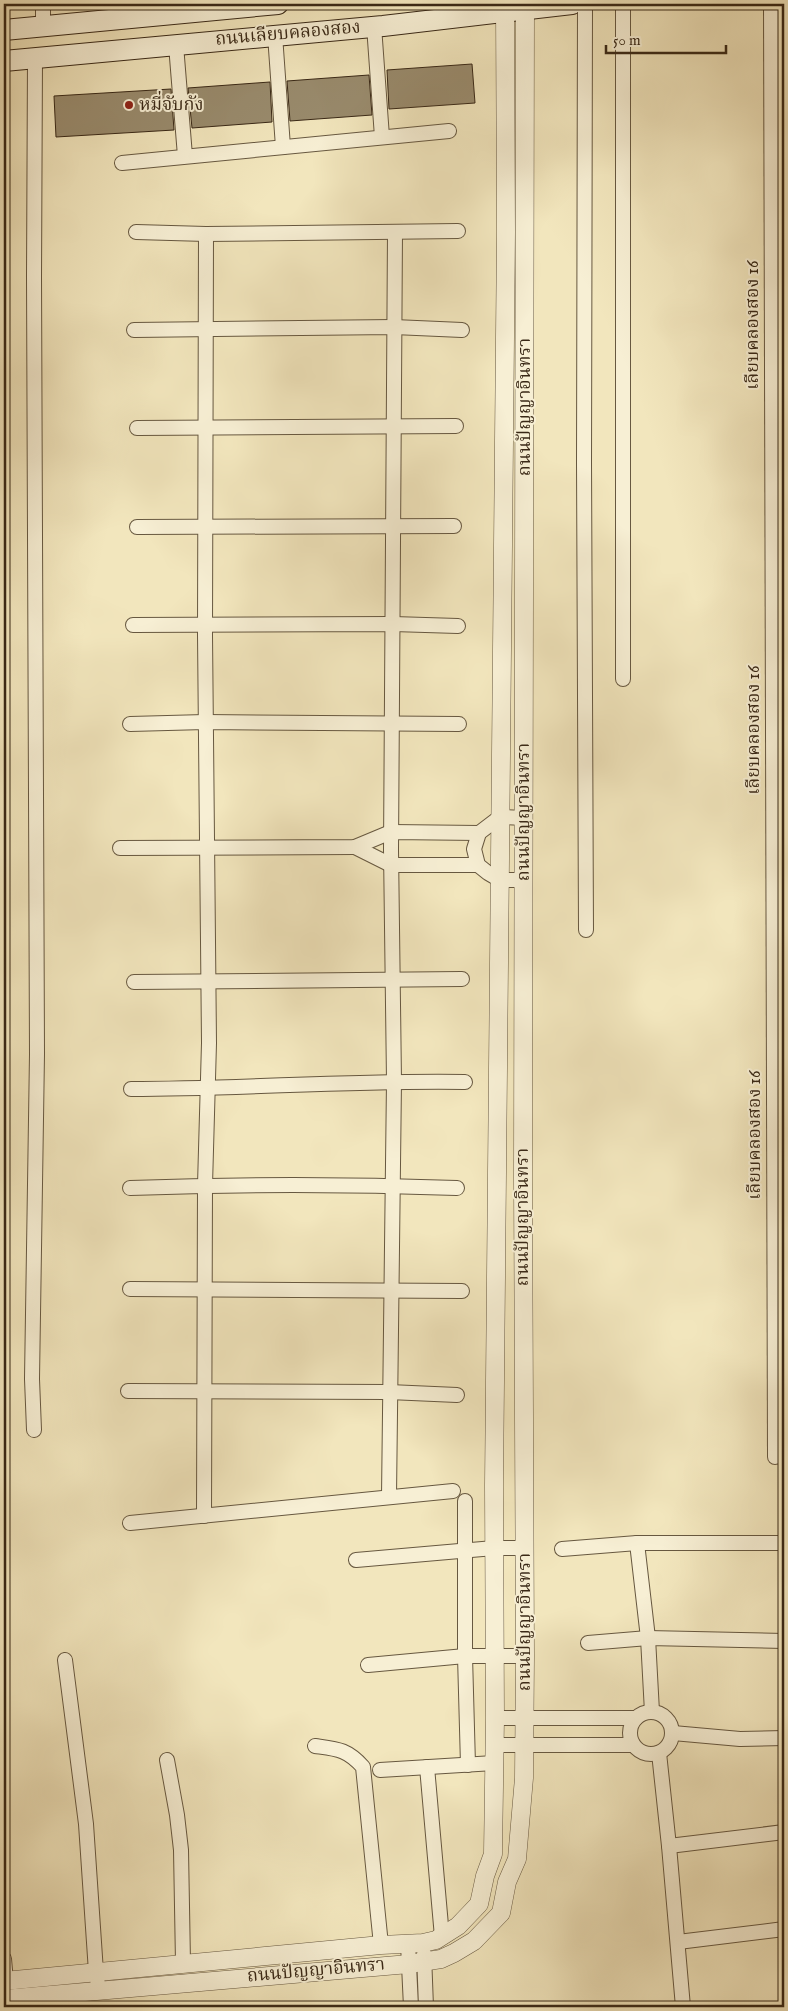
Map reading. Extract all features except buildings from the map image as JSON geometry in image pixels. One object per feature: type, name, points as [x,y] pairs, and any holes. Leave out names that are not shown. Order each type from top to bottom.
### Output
[{"type":"main road","name":"ถนนเลียบคลองสอง","points":[[4,30],[278,4]]},
{"type":"main road","name":"ถนนเลียบคลองสอง","points":[[4,61],[374,26],[505,8],[572,4]]},
{"type":"street","points":[[43,4],[43,26]]},
{"type":"street","points":[[586,4],[584,462],[586,930]]},
{"type":"street","points":[[623,4],[623,679]]},
{"type":"street","name":"เลียบคลองสอง 16","points":[[772,4],[775,1457]]},
{"type":"street","name":"ถนนปัญญาอินทรา","points":[[4,1999],[417,1963],[441,1959],[474,1941],[501,1913],[507,1882],[516,1859],[525,1745],[525,6]]},
{"type":"street","name":"ถนนปัญญาอินทรา","points":[[5,1981],[183,1963],[416,1943],[442,1937],[458,1926],[479,1904],[485,1876],[493,1854],[506,242],[505,8]]},
{"type":"street","points":[[374,26],[382,137]]},
{"type":"street","points":[[276,35],[283,147]]},
{"type":"street","points":[[176,45],[185,156]]},
{"type":"street","points":[[34,1430],[32,1379],[37,1054],[35,58]]},
{"type":"street","points":[[122,163],[450,131]]},
{"type":"street","points":[[136,232],[206,234],[458,231]]},
{"type":"street","points":[[389,1496],[394,1081],[391,832],[395,232]]},
{"type":"street","points":[[204,1516],[205,1185],[208,1089],[205,722],[206,234]]},
{"type":"street","points":[[134,330],[394,327],[462,330]]},
{"type":"street","points":[[137,428],[456,426]]},
{"type":"street","points":[[137,527],[454,526]]},
{"type":"street","points":[[133,625],[392,624],[458,626]]},
{"type":"street","points":[[130,724],[205,722],[459,724]]},
{"type":"street","points":[[478,865],[474,849],[479,833],[500,817],[524,818]]},
{"type":"street","points":[[120,848],[355,847],[391,832],[479,833]]},
{"type":"street","points":[[355,847],[391,865],[478,865],[500,880],[524,880]]},
{"type":"street","points":[[134,982],[462,979]]},
{"type":"street","points":[[131,1089],[208,1089],[394,1081],[465,1082]]},
{"type":"street","points":[[130,1188],[205,1185],[392,1185],[457,1188]]},
{"type":"street","points":[[130,1289],[462,1291]]},
{"type":"street","points":[[128,1391],[389,1392],[457,1395]]},
{"type":"street","points":[[130,1523],[453,1491]]},
{"type":"street","points":[[465,1500],[465,1656],[468,1765]]},
{"type":"street","points":[[637,1543],[648,1638],[652,1712]]},
{"type":"street","points":[[562,1549],[637,1543],[784,1543]]},
{"type":"street","points":[[356,1560],[494,1548],[525,1548]]},
{"type":"street","points":[[588,1643],[648,1638],[784,1641]]},
{"type":"street","points":[[368,1665],[465,1656],[525,1656]]},
{"type":"street","points":[[65,1660],[86,1824],[96,1972],[99,1991]]},
{"type":"street","points":[[494,1745],[633,1745],[644,1753],[659,1753],[669,1745],[673,1733],[670,1722],[662,1715],[652,1712],[644,1713],[636,1718],[495,1718]]},
{"type":"street","points":[[633,1745],[630,1731],[636,1718]]},
{"type":"street","points":[[673,1733],[740,1739],[784,1738]]},
{"type":"street","points":[[315,1746],[340,1749],[353,1756],[363,1767],[381,1945]]},
{"type":"street","points":[[659,1753],[684,2007]]},
{"type":"street","points":[[167,1760],[181,1850],[183,1963]]},
{"type":"street","points":[[380,1770],[494,1763]]},
{"type":"street","points":[[427,1767],[442,1937]]},
{"type":"street","points":[[669,1846],[784,1832]]},
{"type":"street","points":[[678,1942],[784,1929]]},
{"type":"street","points":[[416,1943],[417,1963],[426,2007]]},
{"type":"street","points":[[4,1959],[5,1981]]},
{"type":"street","points":[[411,2007],[417,1963]]},
{"type":"place","name":"หมี่จับกัง","points":[[129,105]]}]
